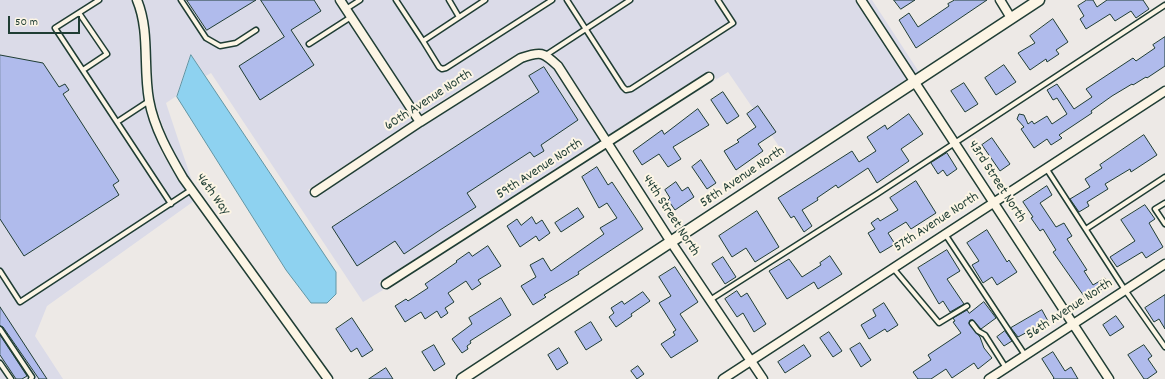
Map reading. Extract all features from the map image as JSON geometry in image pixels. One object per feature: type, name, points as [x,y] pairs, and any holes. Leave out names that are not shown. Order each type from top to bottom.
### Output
[{"type":"street","name":"46th Way","points":[[137,0],[144,24],[149,101],[167,151],[192,190],[328,379]]},
{"type":"street","points":[[340,0],[420,122]]},
{"type":"street","name":"43rd Street North","points":[[861,0],[1109,379]]},
{"type":"street","points":[[1000,0],[1011,18]]},
{"type":"street","name":"58th Avenue North","points":[[462,379],[1039,0]]},
{"type":"street","name":"60th Avenue North","points":[[315,192],[420,122],[521,58],[535,53],[546,55]]},
{"type":"street","name":"44th Street North","points":[[546,55],[558,66],[671,242],[763,379]]},
{"type":"street","name":"59th Avenue North","points":[[386,284],[709,77]]},
{"type":"street","name":"57th Avenue North","points":[[723,379],[1165,91]]},
{"type":"street","name":"56th Avenue North","points":[[989,379],[1165,264]]},
{"type":"lane","points":[[99,0],[55,28],[171,204]]},
{"type":"lane","points":[[181,0],[206,38],[220,46],[236,43],[256,30]]},
{"type":"lane","points":[[346,9],[360,0]]},
{"type":"lane","points":[[396,0],[439,67],[442,69],[446,68],[552,0]]},
{"type":"lane","points":[[449,0],[459,17]]},
{"type":"lane","points":[[423,41],[485,0]]},
{"type":"lane","points":[[567,0],[622,87],[626,90],[631,89],[733,23],[718,0]]},
{"type":"lane","points":[[546,55],[630,0]]},
{"type":"lane","points":[[710,300],[877,194],[954,142],[1165,5]]},
{"type":"lane","points":[[79,13],[106,54],[83,70]]},
{"type":"lane","points":[[309,44],[351,17]]},
{"type":"lane","points":[[117,122],[149,101]]},
{"type":"lane","points":[[1046,168],[1125,290],[1165,347]]},
{"type":"lane","points":[[1086,229],[1165,177]]},
{"type":"lane","points":[[0,271],[20,302],[192,190]]},
{"type":"lane","points":[[1165,203],[1155,209],[1165,224]]},
{"type":"lane","points":[[945,234],[1025,355]]},
{"type":"lane","points":[[893,267],[939,323],[967,306]]},
{"type":"lane","points":[[972,323],[985,336],[1006,368]]},
{"type":"lane","points":[[0,329],[31,379]]},
{"type":"lane","points":[[0,363],[11,379]]},
{"type":"shaded area","points":[[0,0],[132,0],[138,24],[144,101],[150,122],[162,153],[179,181],[194,201],[47,306],[35,336],[63,379],[0,379]]},
{"type":"shaded area","points":[[143,0],[334,0],[413,120],[308,190],[314,199],[423,126],[523,63],[536,59],[545,60],[555,69],[600,140],[379,282],[383,290],[363,302],[211,73],[206,76],[191,55],[178,95],[166,103],[193,184],[171,149],[154,101],[149,24]]},
{"type":"shaded area","points":[[346,0],[855,0],[907,79],[787,158],[728,72],[679,103],[716,79],[710,70],[608,135],[560,59],[550,51],[535,48],[518,53],[421,114]]},
{"type":"shaded area","points":[[867,0],[872,0],[919,72],[915,74]]},
{"type":"water","points":[[191,55],[336,272],[336,294],[327,303],[311,303],[286,270],[177,97]]},
{"type":"building","points":[[187,0],[256,0],[207,30]]},
{"type":"building","points":[[261,0],[314,0],[321,11],[291,30],[314,65],[260,100],[239,66],[284,37]]},
{"type":"building","points":[[894,0],[915,0],[901,9]]},
{"type":"building","points":[[955,0],[987,0],[916,48],[899,20],[909,13],[918,27],[949,6],[948,4]]},
{"type":"building","points":[[1087,0],[1093,0],[1097,7],[1107,0],[1143,0],[1149,9],[1136,18],[1131,11],[1115,21],[1110,14],[1086,29],[1080,19],[1084,16],[1078,6]]},
{"type":"building","points":[[1053,19],[1068,42],[1056,50],[1059,54],[1047,62],[1046,59],[1030,70],[1018,53],[1035,43],[1030,36]]},
{"type":"building","points":[[1165,37],[1165,66],[1147,78],[1146,77],[1133,85],[1132,84],[1112,96],[1091,111],[1092,113],[1059,135],[1062,138],[1051,145],[1047,139],[1034,148],[1021,129],[1024,127],[1017,119],[1019,114],[1024,115],[1028,124],[1032,121],[1034,124],[1047,116],[1052,124],[1067,114],[1057,98],[1053,100],[1047,90],[1057,84],[1074,109],[1092,97],[1086,89],[1133,58],[1136,61],[1155,48],[1153,45]]},
{"type":"building","points":[[0,55],[43,63],[59,87],[65,84],[69,90],[63,94],[119,181],[113,185],[119,195],[24,256],[0,219]]},
{"type":"building","points":[[1004,65],[1016,82],[996,95],[985,78]]},
{"type":"building","points":[[544,67],[578,120],[541,145],[544,151],[534,157],[530,152],[467,193],[476,207],[404,254],[395,241],[357,266],[332,227],[539,92],[529,76]]},
{"type":"building","points":[[964,83],[978,104],[965,112],[951,91]]},
{"type":"building","points":[[723,92],[739,116],[727,124],[711,100]]},
{"type":"building","points":[[758,106],[776,132],[758,144],[763,151],[736,170],[724,151],[739,142],[737,140],[756,127],[747,114]]},
{"type":"building","points":[[698,109],[709,125],[673,147],[681,159],[668,167],[659,154],[642,165],[633,151],[662,130],[664,134]]},
{"type":"building","points":[[909,114],[923,134],[901,149],[909,161],[877,183],[868,168],[838,188],[836,185],[817,198],[818,200],[802,210],[812,226],[804,232],[794,216],[791,218],[778,198],[852,151],[859,162],[876,151],[867,137],[885,125],[887,129]]},
{"type":"building","points":[[1144,135],[1157,155],[1131,172],[1130,169],[1105,184],[1108,189],[1087,202],[1089,206],[1079,212],[1070,199],[1090,187],[1085,179],[1102,168],[1100,165]]},
{"type":"building","points":[[992,138],[1010,164],[1000,171],[982,145]]},
{"type":"building","points":[[947,153],[957,169],[947,176],[943,170],[938,174],[931,163]]},
{"type":"building","points":[[701,160],[716,183],[707,189],[692,167]]},
{"type":"building","points":[[597,167],[608,185],[612,182],[643,229],[578,272],[579,274],[544,295],[546,297],[533,305],[521,286],[536,277],[530,265],[543,258],[551,271],[604,234],[600,228],[617,218],[607,203],[599,208],[582,177]]},
{"type":"building","points":[[916,181],[936,213],[911,229],[906,222],[888,233],[895,244],[880,253],[868,233],[875,229],[871,223],[878,218],[880,221],[898,210],[890,198]]},
{"type":"building","points":[[676,182],[682,191],[688,187],[694,197],[675,210],[668,200],[670,198],[665,190]]},
{"type":"building","points":[[1047,186],[1052,195],[1040,203],[1056,227],[1064,223],[1072,236],[1067,239],[1087,270],[1084,271],[1093,285],[1105,278],[1109,285],[1086,299],[1053,252],[1056,250],[1043,229],[1040,231],[1031,218],[1033,217],[1023,202]]},
{"type":"building","points":[[1145,205],[1155,219],[1149,223],[1163,247],[1146,258],[1142,252],[1117,267],[1110,257],[1135,241],[1121,220]]},
{"type":"building","points":[[578,208],[584,217],[561,232],[555,223]]},
{"type":"building","points":[[757,211],[779,247],[755,262],[746,248],[732,257],[719,236]]},
{"type":"building","points":[[532,217],[536,224],[542,220],[550,233],[539,241],[536,236],[520,247],[507,226],[517,219],[521,225]]},
{"type":"building","points":[[987,230],[1007,262],[1009,260],[1017,272],[997,285],[992,277],[983,283],[972,265],[979,261],[967,243]]},
{"type":"building","points":[[488,246],[501,266],[478,280],[481,284],[472,290],[466,281],[448,293],[454,302],[445,308],[448,313],[441,318],[437,311],[425,319],[421,312],[405,322],[395,306],[406,299],[408,301],[428,288],[425,284],[469,252],[472,256]]},
{"type":"building","points":[[947,250],[960,271],[947,279],[964,304],[950,312],[943,301],[939,304],[918,268]]},
{"type":"building","points":[[830,256],[842,274],[818,289],[814,282],[787,299],[769,271],[789,259],[802,277],[821,265],[820,263]]},
{"type":"building","points":[[723,257],[736,277],[725,284],[712,264]]},
{"type":"building","points":[[675,267],[698,302],[680,314],[698,341],[671,358],[661,344],[675,335],[673,332],[676,330],[659,303],[671,296],[659,277]]},
{"type":"building","points":[[737,291],[741,297],[747,293],[766,324],[754,332],[743,313],[737,317],[725,299]]},
{"type":"building","points":[[643,292],[650,301],[631,314],[632,316],[616,327],[609,317],[614,313],[611,308],[622,301],[624,304]]},
{"type":"building","points":[[1165,295],[1165,329],[1159,319],[1154,322],[1145,308]]},
{"type":"building","points":[[501,298],[511,315],[470,341],[471,343],[467,346],[468,349],[462,353],[452,339],[472,324],[469,318]]},
{"type":"building","points":[[984,302],[996,318],[981,329],[973,320],[970,320],[969,324],[980,337],[984,348],[992,358],[978,369],[974,363],[952,378],[946,369],[931,379],[918,379],[913,372],[931,360],[928,355],[961,333],[953,322],[955,321],[953,318],[967,310],[969,313]]},
{"type":"building","points":[[884,303],[898,325],[887,332],[885,329],[869,339],[861,325],[876,316],[873,310]]},
{"type":"building","points":[[0,307],[47,379],[39,379],[3,327],[0,326]]},
{"type":"building","points":[[1042,310],[1048,321],[1018,337],[1011,328]]},
{"type":"building","points":[[1116,316],[1124,327],[1110,336],[1103,325]]},
{"type":"building","points":[[352,318],[373,350],[362,357],[357,348],[351,352],[336,329]]},
{"type":"building","points":[[591,322],[602,340],[586,350],[575,332]]},
{"type":"building","points":[[1005,331],[1012,341],[1004,346],[997,337]]},
{"type":"building","points":[[829,332],[842,351],[833,357],[820,338]]},
{"type":"building","points":[[0,335],[27,376],[22,379],[16,379],[0,355]]},
{"type":"building","points":[[860,343],[871,360],[861,367],[850,349]]},
{"type":"building","points":[[434,345],[445,364],[434,371],[422,352]]},
{"type":"building","points":[[804,345],[811,356],[785,373],[778,362]]},
{"type":"building","points":[[1144,345],[1152,356],[1148,359],[1157,372],[1147,379],[1144,379],[1128,355]]},
{"type":"building","points":[[559,348],[568,363],[557,370],[548,355]]},
{"type":"building","points":[[1053,352],[1065,371],[1071,367],[1078,379],[1053,379],[1054,378],[1042,359]]},
{"type":"building","points":[[638,366],[644,374],[637,379],[631,371]]},
{"type":"building","points":[[386,368],[393,379],[369,379]]}]
